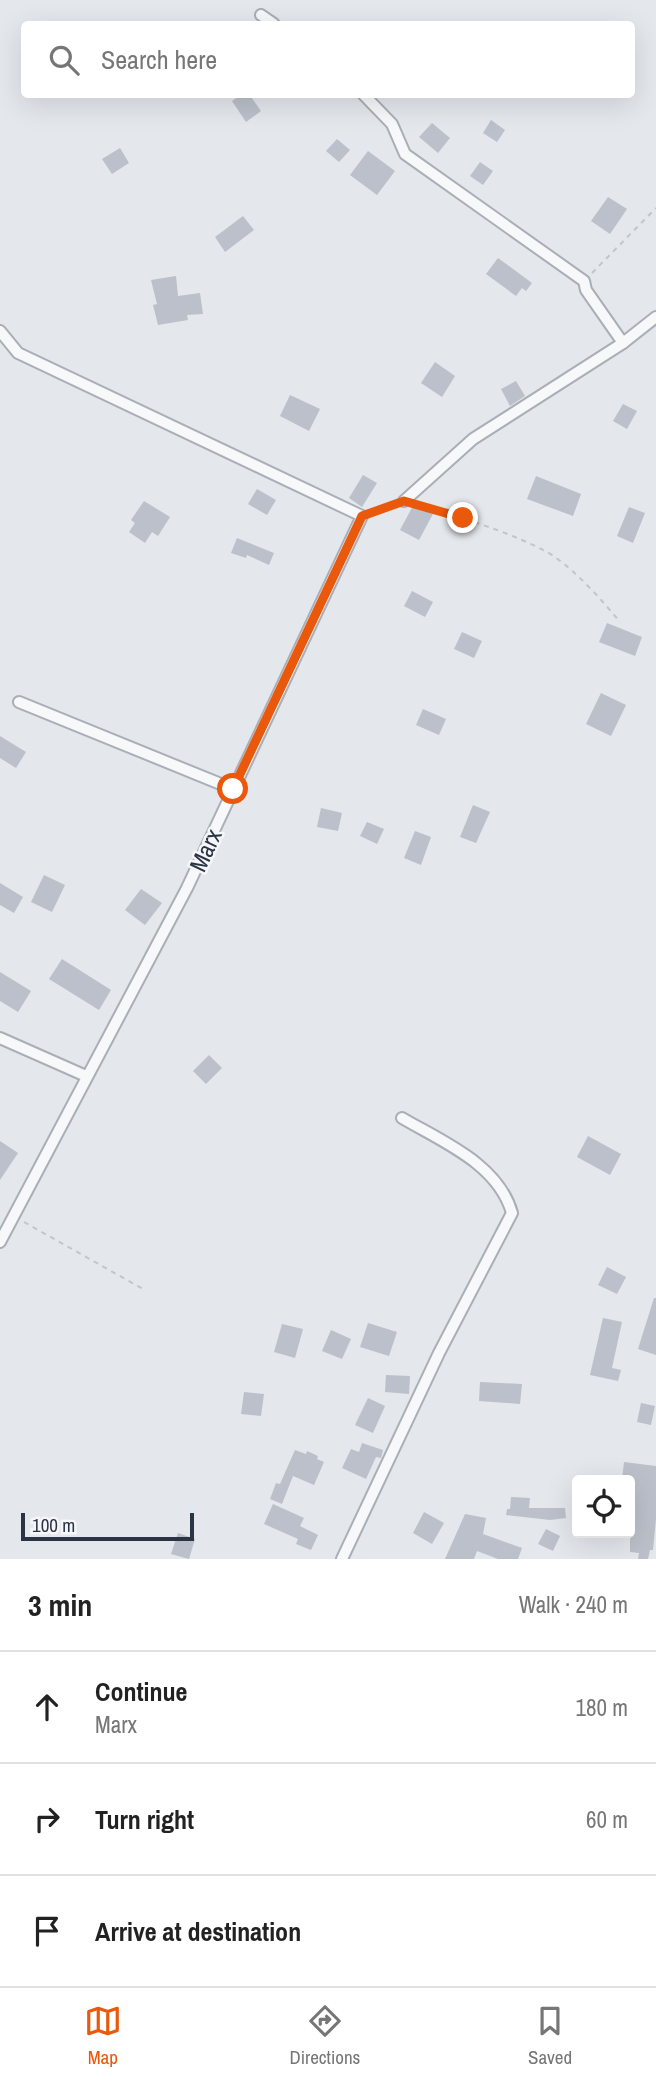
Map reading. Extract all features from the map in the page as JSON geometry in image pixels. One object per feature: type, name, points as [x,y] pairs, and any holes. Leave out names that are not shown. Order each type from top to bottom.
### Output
[{"type":"street","points":[[261,15],[270,21]]},
{"type":"street","points":[[367,98],[392,124],[405,154],[584,281],[586,290],[623,343]]},
{"type":"street","points":[[404,501],[473,439],[623,343],[656,317]]},
{"type":"street","points":[[0,331],[18,353],[362,516]]},
{"type":"street","name":"Marx","points":[[0,1242],[187,888],[362,516]]},
{"type":"street","points":[[19,702],[233,789]]},
{"type":"street","points":[[0,1038],[86,1076]]},
{"type":"street","points":[[342,1559],[439,1353],[512,1213],[508,1198],[478,1163],[402,1118]]},
{"type":"path","points":[[584,281],[656,208]]},
{"type":"path","points":[[362,516],[404,501],[463,518],[547,552],[596,592],[620,622]]},
{"type":"path","points":[[14,1216],[144,1289]]},
{"type":"building","points":[[236,98],[252,98],[261,111],[246,122],[232,101]]},
{"type":"building","points":[[491,120],[505,130],[497,142],[483,133]]},
{"type":"building","points":[[432,123],[450,138],[438,153],[419,137]]},
{"type":"building","points":[[337,139],[350,150],[339,162],[326,151]]},
{"type":"building","points":[[120,148],[129,163],[112,174],[102,159]]},
{"type":"building","points":[[368,151],[395,171],[377,195],[350,175]]},
{"type":"building","points":[[480,162],[493,171],[483,185],[470,176]]},
{"type":"building","points":[[608,197],[627,209],[610,234],[591,221]]},
{"type":"building","points":[[243,216],[254,230],[225,252],[215,237]]},
{"type":"building","points":[[498,258],[532,283],[526,291],[522,288],[516,296],[486,274]]},
{"type":"building","points":[[176,276],[178,296],[200,293],[203,314],[187,315],[188,320],[158,325],[153,305],[157,304],[151,280]]},
{"type":"building","points":[[435,362],[455,376],[442,397],[421,383]]},
{"type":"building","points":[[516,381],[525,396],[510,406],[501,389]]},
{"type":"building","points":[[290,395],[320,409],[309,431],[280,416]]},
{"type":"building","points":[[623,404],[637,411],[627,429],[613,421]]},
{"type":"building","points":[[363,475],[377,483],[362,507],[349,498]]},
{"type":"building","points":[[536,476],[581,494],[573,516],[527,499]]},
{"type":"building","points":[[257,489],[276,500],[267,515],[248,504]]},
{"type":"building","points":[[144,501],[170,517],[158,536],[152,532],[145,543],[129,532],[135,523],[131,520]]},
{"type":"building","points":[[415,502],[434,512],[419,540],[400,530]]},
{"type":"building","points":[[629,507],[645,513],[633,543],[617,536]]},
{"type":"building","points":[[237,538],[274,553],[269,565],[247,555],[246,558],[231,553]]},
{"type":"building","points":[[412,591],[433,602],[425,617],[404,606]]},
{"type":"building","points":[[607,623],[642,637],[635,656],[599,642]]},
{"type":"building","points":[[462,632],[482,641],[474,658],[454,649]]},
{"type":"building","points":[[601,693],[626,705],[611,736],[586,724]]},
{"type":"building","points":[[423,709],[446,719],[439,735],[416,725]]},
{"type":"building","points":[[0,736],[26,752],[16,768],[0,758]]},
{"type":"building","points":[[473,805],[490,812],[476,843],[460,837]]},
{"type":"building","points":[[321,808],[342,813],[338,831],[317,827]]},
{"type":"building","points":[[367,822],[384,829],[377,844],[360,836]]},
{"type":"building","points":[[415,831],[431,837],[421,865],[404,858]]},
{"type":"building","points":[[44,875],[65,885],[52,912],[31,902]]},
{"type":"building","points":[[0,883],[23,897],[14,913],[0,905]]},
{"type":"building","points":[[141,889],[162,903],[145,925],[125,910]]},
{"type":"building","points":[[62,959],[111,990],[99,1010],[49,979]]},
{"type":"building","points":[[0,972],[31,991],[18,1012],[0,1001]]},
{"type":"building","points":[[209,1055],[222,1068],[206,1084],[193,1071]]},
{"type":"building","points":[[588,1136],[621,1154],[610,1175],[577,1157]]},
{"type":"building","points":[[0,1141],[18,1153],[0,1180]]},
{"type":"building","points":[[607,1267],[626,1277],[617,1294],[598,1285]]},
{"type":"building","points":[[656,1298],[656,1355],[638,1349]]},
{"type":"building","points":[[603,1318],[622,1322],[612,1368],[621,1370],[618,1381],[590,1375]]},
{"type":"building","points":[[368,1323],[397,1332],[389,1356],[360,1347]]},
{"type":"building","points":[[282,1324],[303,1329],[295,1358],[274,1352]]},
{"type":"building","points":[[331,1330],[351,1339],[342,1359],[322,1351]]},
{"type":"building","points":[[386,1375],[410,1376],[409,1394],[385,1392]]},
{"type":"building","points":[[480,1382],[522,1384],[520,1404],[479,1401]]},
{"type":"building","points":[[244,1392],[264,1394],[261,1416],[241,1414]]},
{"type":"building","points":[[368,1398],[385,1406],[373,1433],[355,1425]]},
{"type":"building","points":[[641,1403],[655,1406],[651,1425],[637,1422]]},
{"type":"building","points":[[362,1443],[383,1450],[381,1458],[376,1457],[366,1479],[342,1468],[351,1449],[359,1452]]},
{"type":"building","points":[[295,1450],[306,1454],[307,1451],[324,1462],[314,1485],[293,1476],[282,1504],[270,1499]]},
{"type":"building","points":[[624,1462],[656,1466],[656,1519],[653,1550],[650,1550],[648,1559],[638,1559],[639,1553],[630,1552],[630,1538],[635,1538],[635,1475],[623,1475]]},
{"type":"building","points":[[511,1497],[530,1498],[529,1508],[565,1508],[566,1518],[550,1520],[506,1515],[507,1509],[510,1509]]},
{"type":"building","points":[[273,1504],[304,1518],[300,1526],[318,1535],[311,1550],[296,1544],[298,1539],[264,1524]]},
{"type":"building","points":[[424,1512],[444,1523],[432,1544],[413,1533]]},
{"type":"building","points":[[465,1514],[486,1518],[483,1534],[522,1548],[518,1559],[498,1559],[477,1551],[474,1559],[445,1559]]},
{"type":"building","points":[[546,1529],[560,1536],[553,1551],[538,1544]]},
{"type":"building","points":[[178,1533],[195,1539],[189,1559],[171,1554]]},
{"type":"route","points":[[233,789],[362,516],[404,501],[463,518]]}]
